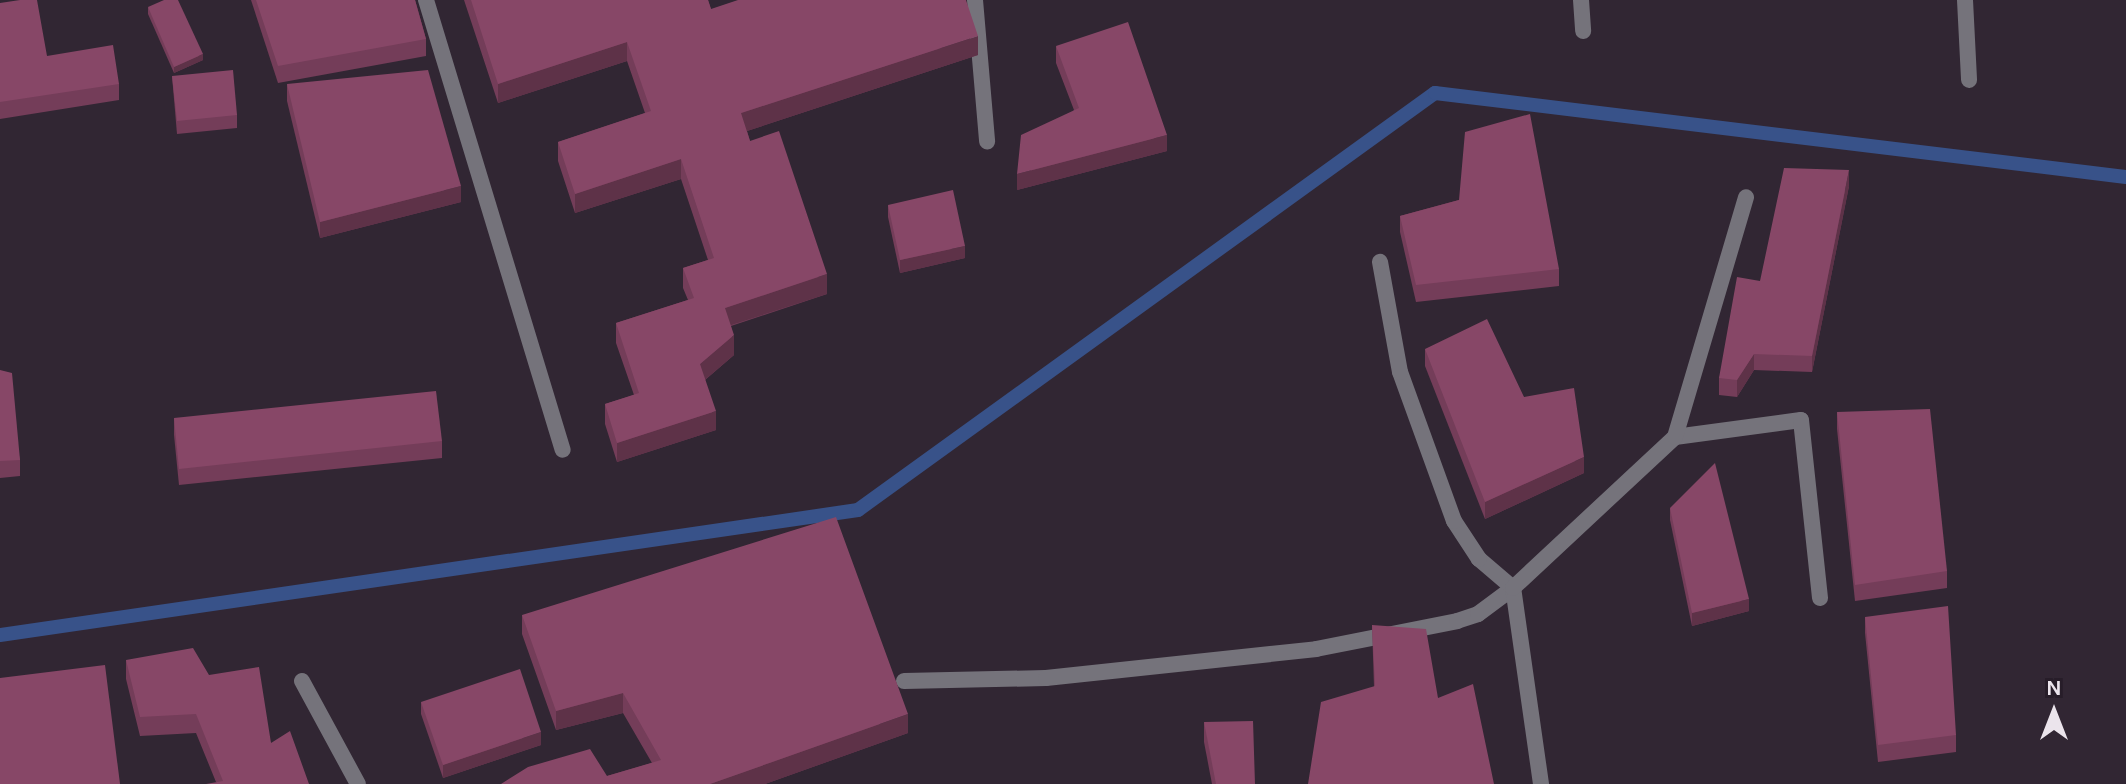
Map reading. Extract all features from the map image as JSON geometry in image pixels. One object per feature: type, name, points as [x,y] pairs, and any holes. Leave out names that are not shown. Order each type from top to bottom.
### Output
[{"type":"street","points":[[426,0],[563,450]]},
{"type":"street","points":[[975,0],[987,141]]},
{"type":"street","points":[[1581,0],[1583,31]]},
{"type":"street","points":[[1965,0],[1969,80]]},
{"type":"street","points":[[904,681],[1046,678],[1316,649],[1457,621],[1478,614],[1513,588],[1675,437],[1746,197]]},
{"type":"street","points":[[1380,262],[1400,372],[1454,521],[1479,559],[1513,588],[1541,784]]},
{"type":"street","points":[[1675,437],[1801,420],[1820,598]]},
{"type":"street","points":[[302,681],[358,784]]},
{"type":"building","points":[[37,0],[47,56],[113,45],[119,84],[0,102],[0,3]]},
{"type":"building","points":[[164,0],[178,0],[203,54],[174,67],[148,7]]},
{"type":"building","points":[[256,0],[415,0],[426,39],[278,66]]},
{"type":"building","points":[[471,0],[708,0],[711,9],[738,0],[966,0],[978,36],[741,113],[750,141],[779,131],[827,274],[725,308],[734,335],[700,364],[716,411],[617,443],[605,404],[639,393],[616,323],[694,298],[683,268],[714,258],[681,159],[575,194],[558,142],[651,111],[627,42],[498,84]]},
{"type":"building","points":[[1128,22],[1167,135],[1017,174],[1021,135],[1079,108],[1056,46]]},
{"type":"building","points":[[233,70],[237,115],[177,121],[172,76]]},
{"type":"building","points":[[428,70],[461,186],[320,222],[287,84]]},
{"type":"building","points":[[1530,114],[1559,269],[1416,285],[1400,216],[1459,200],[1465,132]]},
{"type":"building","points":[[1784,168],[1849,170],[1812,356],[1754,354],[1737,380],[1719,378],[1737,277],[1760,281]]},
{"type":"building","points":[[953,190],[965,246],[900,260],[888,205]]},
{"type":"building","points":[[1487,319],[1524,397],[1574,388],[1584,457],[1485,502],[1425,349]]},
{"type":"building","points":[[0,370],[12,373],[20,460],[0,461]]},
{"type":"building","points":[[436,391],[442,441],[179,469],[174,418]]},
{"type":"building","points":[[1930,409],[1947,571],[1855,585],[1837,412]]},
{"type":"building","points":[[1715,463],[1749,599],[1692,613],[1670,508]]},
{"type":"building","points":[[836,517],[908,714],[710,784],[501,784],[528,767],[590,749],[607,776],[661,760],[623,693],[556,711],[522,615]]},
{"type":"building","points":[[1948,606],[1956,735],[1878,745],[1865,617]]},
{"type":"building","points":[[1372,625],[1426,629],[1438,698],[1473,684],[1494,784],[1308,784],[1321,702],[1375,686]]},
{"type":"building","points":[[193,648],[209,675],[259,667],[271,743],[290,731],[309,784],[206,784],[223,781],[196,714],[140,717],[126,660]]},
{"type":"building","points":[[105,665],[120,784],[0,784],[0,678]]},
{"type":"building","points":[[520,669],[541,732],[443,765],[421,702]]},
{"type":"building","points":[[1253,721],[1255,784],[1216,784],[1204,722]]},
{"type":"waterway","points":[[0,635],[858,510],[1435,93],[2126,177]]}]
